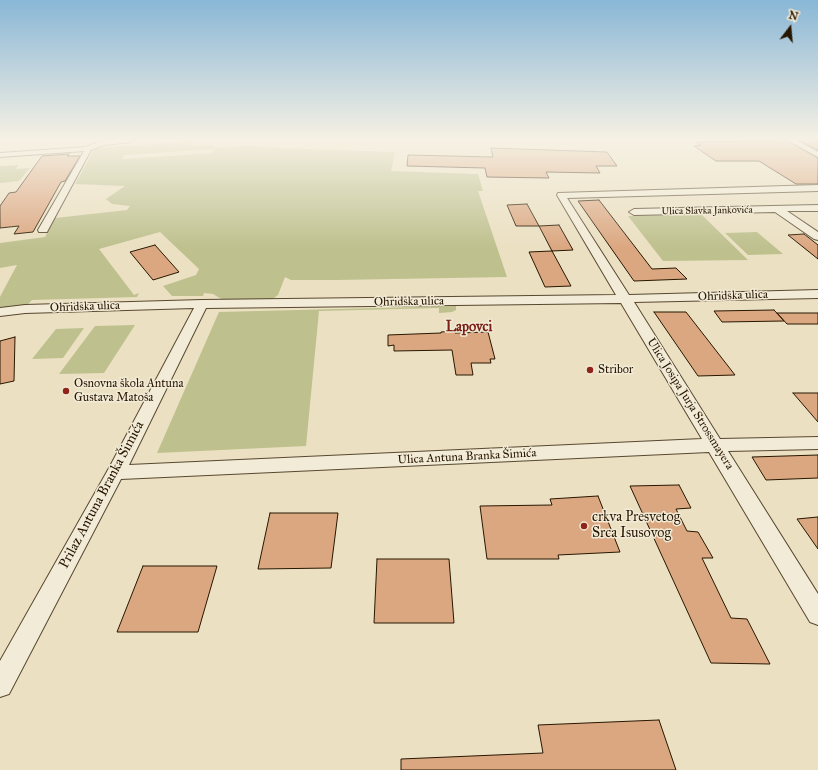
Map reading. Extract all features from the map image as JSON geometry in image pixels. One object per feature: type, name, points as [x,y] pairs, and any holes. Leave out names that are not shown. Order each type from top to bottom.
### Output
[{"type":"street","points":[[43,230],[74,176]]},
{"type":"street","name":"Ulica Josipa Jurja Strossmayera","points":[[818,188],[561,195],[818,614]]},
{"type":"street","name":"Ulica Slavka Jankovića","points":[[634,212],[818,208]]},
{"type":"street","points":[[779,210],[818,237]]},
{"type":"street","name":"Ohridska ulica","points":[[0,312],[25,309],[202,304],[625,299],[818,294]]},
{"type":"street","name":"Prilaz Antuna Branka Šimića","points":[[0,685],[116,472],[202,304]]},
{"type":"street","name":"Ulica Antuna Branka Šimića","points":[[116,472],[715,445],[818,443]]},
{"type":"green space","points":[[0,176],[23,176],[19,181],[0,183]]},
{"type":"green space","points":[[79,176],[479,176],[483,191],[478,191],[507,277],[291,280],[285,277],[278,295],[269,300],[223,300],[213,294],[204,293],[203,296],[172,296],[163,286],[196,275],[199,269],[160,232],[99,249],[134,295],[139,293],[137,297],[32,300],[26,306],[0,309],[0,297],[17,265],[0,268],[0,243],[45,237],[55,218],[127,210],[130,206],[112,204],[106,199],[125,186],[75,184]]},
{"type":"green space","points":[[702,215],[748,260],[663,261],[628,216]]},
{"type":"green space","points":[[757,232],[783,254],[748,255],[725,233]]},
{"type":"green space","points":[[456,306],[456,310],[452,312],[439,313],[439,308],[319,311],[306,446],[157,453],[219,312]]},
{"type":"green space","points":[[135,325],[104,373],[59,374],[95,326]]},
{"type":"green space","points":[[84,328],[63,358],[32,359],[56,329]]},
{"type":"building","points":[[28,176],[68,176],[65,181],[61,182],[33,232],[14,234],[19,226],[0,228],[0,206],[9,193],[16,192]]},
{"type":"building","points":[[548,176],[549,178],[487,177]]},
{"type":"building","points":[[783,176],[818,176],[818,184],[796,184]]},
{"type":"building","points":[[599,200],[652,269],[676,268],[687,279],[634,281],[578,201]]},
{"type":"building","points":[[527,204],[539,226],[516,226],[507,205]]},
{"type":"building","points":[[559,225],[573,250],[552,251],[539,226]]},
{"type":"building","points":[[804,234],[818,245],[818,259],[788,235]]},
{"type":"building","points":[[155,245],[179,272],[153,280],[130,252]]},
{"type":"building","points":[[552,251],[571,286],[545,287],[529,252]]},
{"type":"building","points":[[774,310],[784,321],[722,322],[714,311]]},
{"type":"building","points":[[654,312],[686,312],[735,375],[698,376]]},
{"type":"building","points":[[777,313],[818,313],[818,324],[787,324]]},
{"type":"building","points":[[455,331],[455,333],[488,332],[495,359],[490,359],[491,363],[471,363],[473,375],[456,375],[452,350],[394,351],[394,345],[388,346],[388,335]]},
{"type":"building","points":[[15,337],[14,381],[0,384],[0,341]]},
{"type":"building","points":[[793,393],[818,393],[818,422]]},
{"type":"building","points":[[818,455],[818,478],[766,480],[752,457]]},
{"type":"building","points":[[679,485],[691,508],[676,509],[687,531],[698,532],[713,558],[702,558],[731,618],[747,619],[770,664],[711,663],[630,486]]},
{"type":"building","points":[[598,496],[620,552],[558,555],[559,559],[487,559],[480,506],[552,505],[550,499]]},
{"type":"building","points":[[270,513],[338,513],[331,568],[258,569]]},
{"type":"building","points":[[818,517],[818,549],[797,519]]},
{"type":"building","points":[[377,559],[449,559],[454,623],[374,623]]},
{"type":"building","points":[[143,566],[217,566],[198,632],[117,632]]},
{"type":"building","points":[[659,720],[676,770],[401,770],[401,759],[543,753],[538,725]]},
{"type":"place","name":"Stribor","points":[[590,370]]},
{"type":"place","name":"Osnovna škola Antuna Gustava Matoša","points":[[66,391]]},
{"type":"place","name":"crkva Presvetog Srca Isusovog","points":[[584,526]]},
{"type":"district","name":"Lapovci","points":[[469,328]]}]
